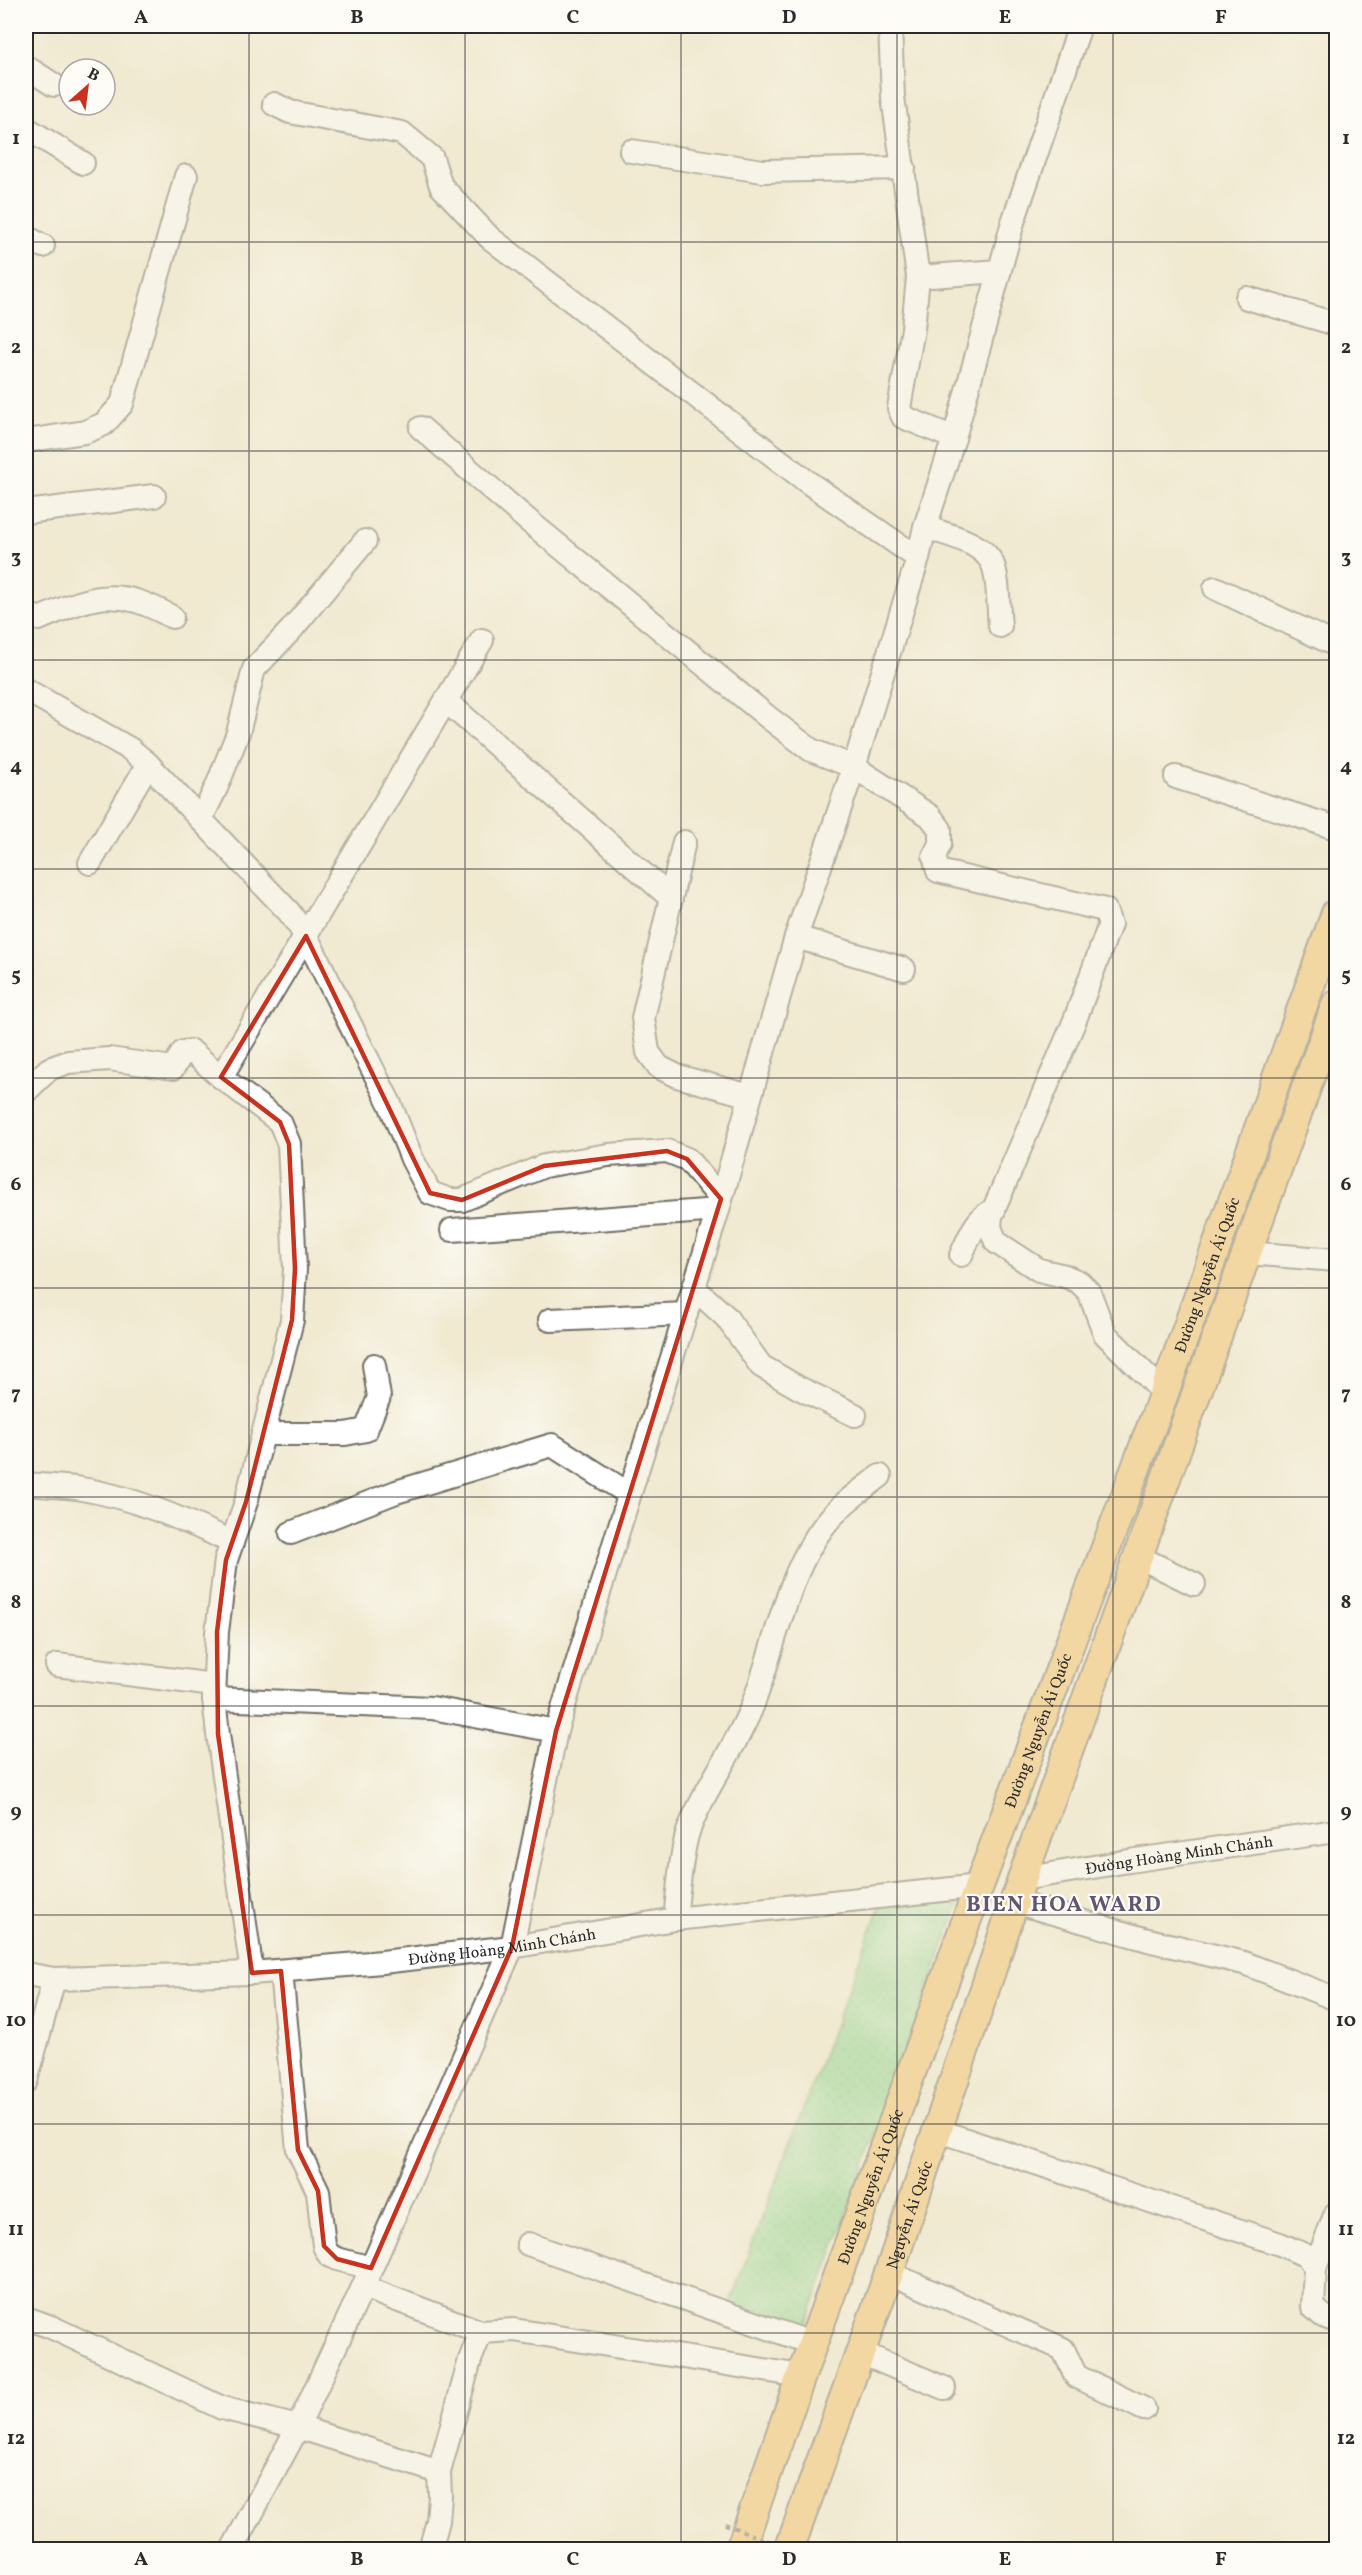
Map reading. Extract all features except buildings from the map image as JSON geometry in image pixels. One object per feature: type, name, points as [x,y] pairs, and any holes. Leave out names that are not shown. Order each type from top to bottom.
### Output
[{"type":"main road","name":"Đường Nguyễn Ái Quốc","points":[[740,2550],[979,1887],[1164,1393],[1336,913]]},
{"type":"main road","name":"Đường Nguyễn Ái Quốc","points":[[1018,1891],[1336,1005]]},
{"type":"main road","points":[[979,1887],[1018,1891]]},
{"type":"main road","name":"Nguyễn Ái Quốc","points":[[789,2550],[889,2272],[1018,1891]]},
{"type":"street","points":[[890,26],[893,97],[918,277],[913,329],[899,408],[903,417],[954,438]]},
{"type":"street","points":[[232,2550],[298,2427],[367,2277],[512,1947],[556,1731],[720,1204],[796,937],[854,766],[918,558],[925,527],[954,438],[1013,222],[1080,26]]},
{"type":"street","points":[[26,66],[54,85]]},
{"type":"street","points":[[274,104],[290,112],[402,133],[432,158],[441,186],[490,238],[809,483],[918,558]]},
{"type":"street","points":[[26,128],[83,163]]},
{"type":"street","points":[[630,151],[764,171],[904,168]]},
{"type":"street","points":[[26,441],[85,432],[104,424],[122,404],[186,176]]},
{"type":"street","points":[[918,277],[999,271]]},
{"type":"street","points":[[1247,298],[1336,324]]},
{"type":"street","points":[[421,428],[525,518],[769,718],[811,750],[854,766],[930,816],[940,829],[940,844],[934,856],[938,871],[1105,910],[1110,924],[1075,1020],[991,1216],[990,1227],[996,1242],[1039,1269],[1079,1282],[1089,1292],[1105,1334],[1164,1393]]},
{"type":"street","points":[[26,512],[154,496]]},
{"type":"street","points":[[925,527],[972,544],[988,556],[994,566],[1000,626]]},
{"type":"street","points":[[201,819],[238,733],[254,669],[291,630],[364,541]]},
{"type":"street","points":[[1215,588],[1336,645]]},
{"type":"street","points":[[26,613],[39,619],[82,600],[120,597],[147,603],[172,617]]},
{"type":"street","points":[[221,1077],[482,640]]},
{"type":"street","points":[[26,690],[130,749],[148,764],[289,912],[306,936],[390,1104],[412,1159],[430,1193],[450,1200],[462,1200],[544,1166],[608,1155],[667,1151],[687,1159],[720,1204]]},
{"type":"street","points":[[446,701],[671,898]]},
{"type":"street","points":[[90,863],[148,764]]},
{"type":"street","points":[[1176,777],[1336,828]]},
{"type":"street","points":[[684,842],[643,1018],[648,1052],[658,1067],[677,1076],[750,1096]]},
{"type":"street","points":[[796,937],[904,969]]},
{"type":"street","points":[[26,1090],[49,1069],[69,1062],[109,1059],[173,1068],[186,1050],[191,1051],[280,1122],[289,1144],[295,1269],[292,1320],[246,1502],[224,1570],[217,1632],[214,1692],[252,1972]]},
{"type":"street","points":[[452,1230],[720,1204]]},
{"type":"street","points":[[962,1255],[976,1223],[982,1215],[994,1210]]},
{"type":"street","points":[[1247,1253],[1336,1260]]},
{"type":"street","points":[[694,1288],[726,1317],[761,1365],[799,1388],[855,1415]]},
{"type":"street","points":[[550,1320],[686,1314]]},
{"type":"street","points":[[263,1434],[345,1434],[366,1430],[379,1397],[374,1365]]},
{"type":"street","points":[[291,1533],[396,1492],[552,1445],[629,1494]]},
{"type":"street","points":[[675,1919],[687,1832],[699,1804],[736,1742],[753,1704],[795,1578],[818,1534],[837,1510],[880,1476]]},
{"type":"street","points":[[26,1484],[77,1489],[129,1500],[175,1516],[232,1542]]},
{"type":"street","points":[[1137,1556],[1194,1584]]},
{"type":"street","points":[[57,1665],[214,1692],[432,1708],[556,1731]]},
{"type":"street","name":"Đường Hoàng Minh Chánh","points":[[1018,1891],[1129,1861],[1336,1831]]},
{"type":"street","name":"Đường Hoàng Minh Chánh","points":[[26,1974],[54,1979],[281,1971],[512,1947],[675,1919],[979,1887]]},
{"type":"street","points":[[1018,1891],[1148,1940],[1244,1963],[1336,1999]]},
{"type":"street","points":[[281,1971],[298,2150],[318,2191],[324,2246],[329,2255],[367,2277],[480,2332],[514,2330],[801,2376]]},
{"type":"street","points":[[26,2081],[54,1979]]},
{"type":"street","points":[[936,2130],[1280,2244],[1307,2256],[1315,2268]]},
{"type":"street","points":[[1336,2213],[1315,2268],[1313,2307],[1323,2316],[1336,2321]]},
{"type":"street","points":[[528,2244],[814,2344]]},
{"type":"street","points":[[889,2272],[1063,2349],[1076,2376],[1144,2409]]},
{"type":"street","points":[[26,2318],[51,2327],[222,2408],[298,2427],[439,2472]]},
{"type":"street","points":[[430,2550],[438,2521],[439,2472],[480,2332]]},
{"type":"street","points":[[859,2352],[944,2388]]},
{"type":"path","points":[[725,2524],[789,2550]]},
{"type":"highlighted area","points":[[306,936],[430,1193],[462,1200],[544,1166],[667,1151],[687,1159],[721,1199],[556,1731],[512,1947],[371,2268],[337,2259],[324,2246],[318,2191],[298,2150],[281,1971],[252,1973],[218,1734],[217,1632],[226,1560],[246,1502],[292,1320],[295,1269],[289,1144],[280,1122],[221,1077]]},
{"type":"green space","points":[[962,1896],[803,2334],[728,2308],[880,1905]]},
{"type":"district","name":"BIEN HOA WARD","points":[[1064,1903]]}]
